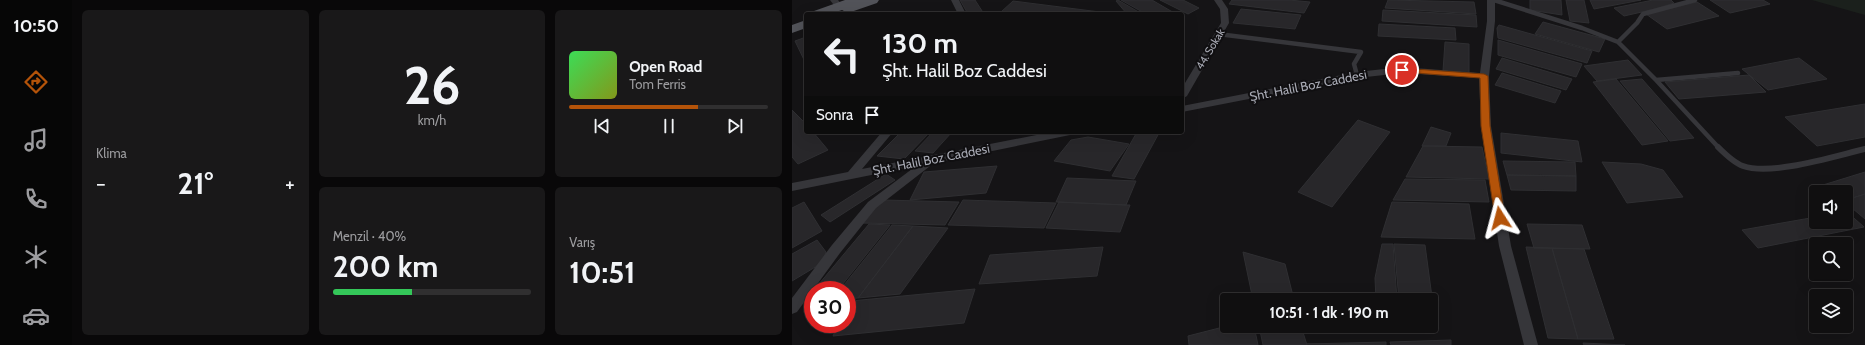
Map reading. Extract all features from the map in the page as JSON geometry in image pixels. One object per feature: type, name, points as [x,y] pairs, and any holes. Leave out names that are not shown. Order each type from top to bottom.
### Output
[{"type":"main road","points":[[823,12],[857,0]]},
{"type":"main road","points":[[836,7],[873,0]]},
{"type":"main road","points":[[792,23],[804,19]]},
{"type":"main road","points":[[792,29],[804,25]]},
{"type":"street","points":[[954,0],[961,12]]},
{"type":"street","name":"44. Sokak","points":[[1184,93],[1225,23],[1224,9],[1218,0]]},
{"type":"street","points":[[1491,0],[1491,21],[1484,76],[1486,126],[1504,246],[1531,345]]},
{"type":"street","name":"Şht. Halil Boz Caddesi","points":[[1184,109],[1356,75],[1402,70],[1484,76]]},
{"type":"street","points":[[852,174],[886,134]]},
{"type":"street","name":"Şht. Halil Boz Caddesi","points":[[792,187],[1060,134]]},
{"type":"street","points":[[792,308],[836,249],[872,205],[931,160]]},
{"type":"lane","points":[[1494,0],[1582,28],[1618,42],[1720,148],[1734,161],[1743,166],[1758,168],[1794,165],[1865,148]]},
{"type":"lane","points":[[1618,42],[1637,24],[1643,14],[1695,0]]},
{"type":"lane","points":[[1218,34],[1361,52],[1354,64],[1356,75]]},
{"type":"lane","points":[[1656,80],[1738,73]]},
{"type":"shaded area","points":[[1812,0],[1865,0],[1865,15]]},
{"type":"building","points":[[960,0],[975,0],[983,12],[967,12]]},
{"type":"building","points":[[1118,0],[1139,12],[1125,12],[1116,1]]},
{"type":"building","points":[[1121,0],[1152,0],[1173,12],[1142,12]]},
{"type":"building","points":[[1160,0],[1183,0],[1199,8],[1188,14]]},
{"type":"building","points":[[1232,0],[1289,0],[1310,2],[1304,13],[1229,4]]},
{"type":"building","points":[[1388,0],[1474,2],[1476,14],[1385,8]]},
{"type":"building","points":[[1530,0],[1561,0],[1562,15],[1530,10]]},
{"type":"building","points":[[1566,0],[1584,0],[1589,23],[1570,21]]},
{"type":"building","points":[[1590,0],[1641,0],[1594,9]]},
{"type":"building","points":[[1653,0],[1671,0],[1674,3],[1624,16],[1614,8]]},
{"type":"building","points":[[1710,0],[1763,0],[1770,4],[1730,13]]},
{"type":"building","points":[[1013,1],[1100,12],[1001,12]]},
{"type":"building","points":[[1697,2],[1719,16],[1667,29],[1646,14]]},
{"type":"building","points":[[1241,9],[1301,15],[1295,29],[1233,23]]},
{"type":"building","points":[[1383,10],[1476,15],[1477,27],[1382,21]]},
{"type":"building","points":[[1543,22],[1605,39],[1599,52],[1535,34]]},
{"type":"building","points":[[1379,24],[1455,28],[1456,40],[1378,36]]},
{"type":"building","points":[[1499,25],[1592,51],[1587,63],[1498,38],[1497,28]]},
{"type":"building","points":[[804,38],[804,60],[795,41]]},
{"type":"building","points":[[1498,40],[1582,64],[1576,77],[1498,55]]},
{"type":"building","points":[[1445,42],[1469,44],[1469,73],[1443,71]]},
{"type":"building","points":[[1502,58],[1572,79],[1566,90],[1496,69]]},
{"type":"building","points":[[1799,58],[1827,79],[1768,90],[1742,69]]},
{"type":"building","points":[[1628,60],[1642,75],[1597,81],[1584,66]]},
{"type":"building","points":[[1502,73],[1561,91],[1555,103],[1495,85]]},
{"type":"building","points":[[1749,75],[1766,92],[1679,99],[1665,82]]},
{"type":"building","points":[[1616,79],[1668,141],[1642,145],[1593,82]]},
{"type":"building","points":[[1642,79],[1694,138],[1670,141],[1620,81]]},
{"type":"building","points":[[1865,104],[1865,137],[1817,146],[1785,117]]},
{"type":"building","points":[[792,110],[804,122],[804,134],[815,134],[828,150],[798,164],[792,157]]},
{"type":"building","points":[[1358,120],[1390,132],[1332,207],[1298,192]]},
{"type":"building","points":[[1431,127],[1451,133],[1446,146],[1422,146]]},
{"type":"building","points":[[1501,133],[1578,141],[1582,162],[1501,153]]},
{"type":"building","points":[[899,134],[928,134],[904,159],[877,156]]},
{"type":"building","points":[[931,134],[950,134],[933,153],[915,151]]},
{"type":"building","points":[[1136,134],[1158,134],[1134,179],[1112,176]]},
{"type":"building","points":[[1088,137],[1129,144],[1110,171],[1054,161],[1071,140]]},
{"type":"building","points":[[1423,146],[1482,147],[1489,179],[1406,177]]},
{"type":"building","points":[[1503,161],[1575,162],[1576,176],[1507,175]]},
{"type":"building","points":[[1602,162],[1641,164],[1663,170],[1683,197],[1627,203]]},
{"type":"building","points":[[997,166],[986,193],[910,200],[924,172]]},
{"type":"building","points":[[1865,172],[1865,194],[1853,198],[1853,185],[1823,185]]},
{"type":"building","points":[[886,174],[895,180],[830,222],[821,215]]},
{"type":"building","points":[[1507,175],[1576,176],[1576,191],[1511,190]]},
{"type":"building","points":[[1067,178],[1136,181],[1126,205],[1056,202]]},
{"type":"building","points":[[1405,179],[1485,180],[1489,202],[1393,200]]},
{"type":"building","points":[[1865,194],[1865,219],[1853,209],[1853,198]]},
{"type":"building","points":[[883,200],[959,202],[945,225],[861,223]]},
{"type":"building","points":[[963,200],[1056,203],[1044,228],[948,225]]},
{"type":"building","points":[[804,202],[822,231],[792,248],[792,208]]},
{"type":"building","points":[[1059,202],[1130,205],[1120,232],[1046,228]]},
{"type":"building","points":[[1392,202],[1469,204],[1475,239],[1381,237]]},
{"type":"building","points":[[1853,217],[1864,227],[1758,248],[1742,230],[1809,218],[1809,229],[1853,229]]},
{"type":"building","points":[[869,224],[890,225],[845,281],[822,281]]},
{"type":"building","points":[[1527,224],[1582,225],[1590,249],[1534,248]]},
{"type":"building","points":[[892,225],[913,226],[858,298],[856,298],[856,281],[847,281]]},
{"type":"building","points":[[913,226],[948,228],[900,294],[858,298]]},
{"type":"building","points":[[817,240],[826,252],[822,263],[792,281],[792,254]]},
{"type":"building","points":[[1382,244],[1393,244],[1396,293],[1376,293],[1375,278]]},
{"type":"building","points":[[1394,244],[1425,245],[1431,293],[1398,293]]},
{"type":"building","points":[[1103,247],[1097,276],[979,284],[990,255]]},
{"type":"building","points":[[1526,247],[1552,248],[1578,339],[1548,338]]},
{"type":"building","points":[[1552,248],[1584,249],[1614,339],[1578,339]]},
{"type":"building","points":[[1243,252],[1285,264],[1292,293],[1252,293]]},
{"type":"building","points":[[975,289],[964,323],[833,336],[834,333],[856,333],[856,301]]},
{"type":"building","points":[[1220,328],[1220,333],[1255,333],[1258,345],[1189,345],[1188,336]]},
{"type":"building","points":[[1260,333],[1303,333],[1307,345],[1263,345]]},
{"type":"building","points":[[1451,340],[1451,345],[1391,345],[1390,342]]},
{"type":"building","points":[[1386,342],[1386,345],[1307,344]]},
{"type":"building","points":[[1583,343],[1625,345],[1584,345]]},
{"type":"route","points":[[1402,70],[1484,76],[1486,126],[1500,218]]}]
